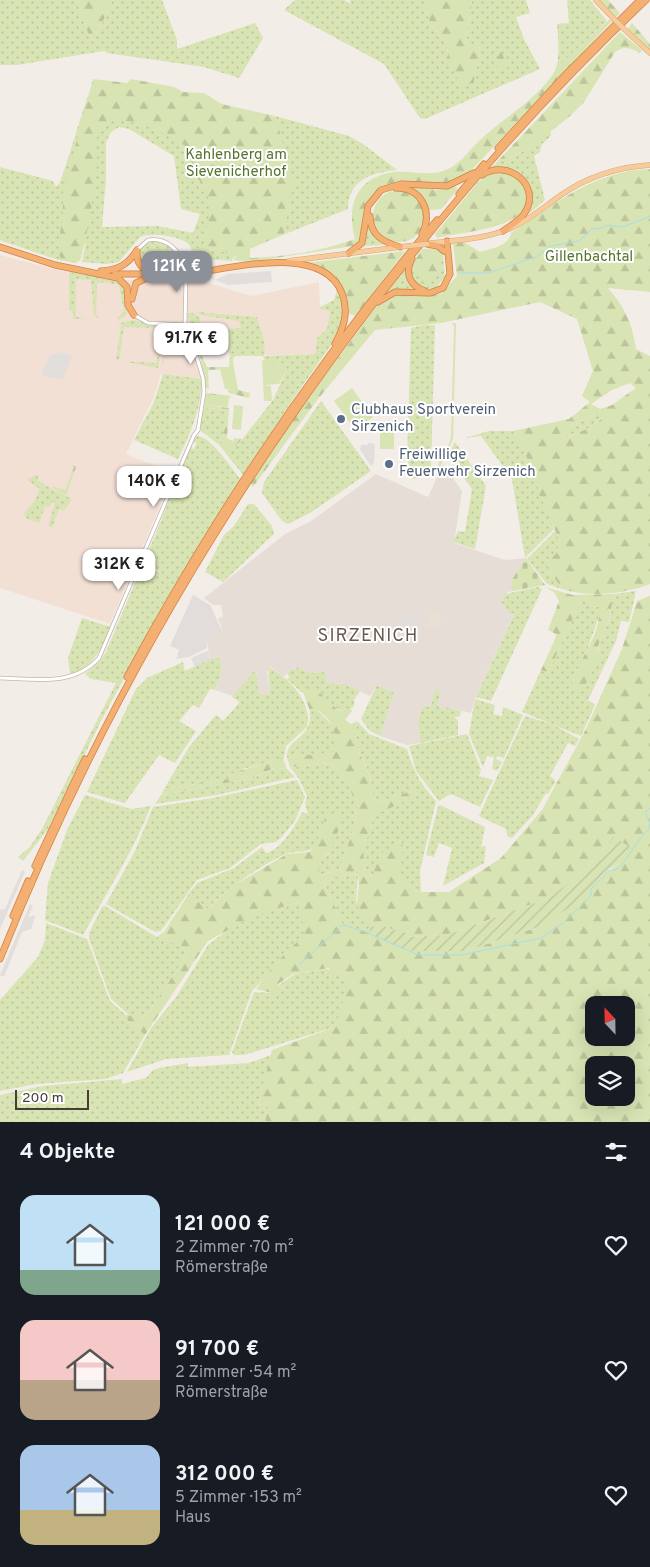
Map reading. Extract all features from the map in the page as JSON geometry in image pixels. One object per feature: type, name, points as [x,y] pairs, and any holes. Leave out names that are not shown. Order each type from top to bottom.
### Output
[{"type":"highway","points":[[0,959],[31,885],[83,772],[157,632],[271,447],[370,310],[478,171],[564,76],[640,0]]},
{"type":"highway","points":[[0,948],[77,775],[144,646],[214,527],[267,445],[328,360],[473,183],[567,79],[646,0]]},
{"type":"highway","points":[[473,183],[487,172],[499,169],[518,175],[526,185],[529,197],[527,209],[520,219],[503,231]]},
{"type":"highway","points":[[349,253],[362,244],[368,206],[381,190],[401,184],[447,186],[478,171]]},
{"type":"highway","points":[[400,247],[380,239],[370,224],[370,213],[374,202],[388,190],[407,189],[418,196],[424,204],[427,220],[423,242],[408,269],[410,280],[418,288],[430,291],[443,283],[447,273],[444,251],[444,245],[447,241]]},
{"type":"highway","points":[[370,310],[393,293],[405,291],[428,294],[441,289],[450,274],[447,241]]},
{"type":"highway","points":[[423,242],[438,246],[444,251]]},
{"type":"highway","points":[[0,248],[55,266],[118,278],[126,284],[128,305],[134,315]]},
{"type":"highway","points":[[89,272],[117,269],[128,263],[137,250]]},
{"type":"highway","points":[[137,250],[137,259],[142,268],[160,275]]},
{"type":"highway","points":[[103,274],[160,275],[283,262],[306,264],[322,270],[340,288],[345,304],[345,322],[328,360]]},
{"type":"highway","points":[[134,315],[132,295],[136,283],[145,278],[160,275]]},
{"type":"main road","points":[[596,0],[650,53]]},
{"type":"main road","points":[[283,262],[408,246],[423,242],[447,241],[503,231],[525,221],[561,195],[591,178],[607,172],[650,165]]},
{"type":"street","points":[[0,678],[57,680],[76,675],[89,668],[103,652],[193,438],[198,431],[204,392],[203,378],[188,328],[185,325],[185,273],[182,261],[173,248],[162,241],[148,240],[137,250]]},
{"type":"street","points":[[134,315],[146,323],[185,325]]},
{"type":"shaded area","points":[[0,255],[93,279],[156,281],[192,278],[251,296],[319,282],[320,309],[330,310],[327,329],[317,338],[315,354],[231,356],[232,345],[196,345],[205,379],[161,374],[154,397],[126,454],[174,473],[110,624],[0,588]]},
{"type":"shaded area","points":[[271,271],[272,282],[228,285],[215,280],[228,274]]},
{"type":"shaded area","points":[[60,352],[72,356],[63,380],[44,376],[42,373],[49,356]]},
{"type":"shaded area","points":[[368,443],[375,444],[374,463],[371,466],[360,450],[361,445],[368,445]]},
{"type":"shaded area","points":[[443,464],[462,491],[454,543],[505,560],[526,558],[545,585],[508,592],[501,602],[508,611],[514,613],[475,699],[471,713],[445,707],[444,710],[437,705],[422,707],[418,721],[420,743],[407,745],[380,736],[394,693],[377,685],[370,696],[344,684],[325,683],[326,672],[312,673],[298,667],[297,670],[291,669],[284,677],[269,666],[267,672],[270,695],[259,694],[256,672],[233,696],[215,690],[222,669],[220,659],[210,659],[206,638],[222,628],[218,619],[223,616],[221,605],[213,605],[204,598],[285,534],[311,521],[376,474],[428,497]]},
{"type":"shaded area","points":[[193,595],[210,605],[221,629],[216,630],[218,636],[206,638],[207,648],[189,657],[176,659],[179,650],[170,646]]},
{"type":"shaded area","points":[[432,612],[442,617],[437,626],[426,627],[427,620]]},
{"type":"shaded area","points":[[404,615],[419,623],[415,633],[399,623]]},
{"type":"shaded area","points":[[208,651],[210,659],[195,667],[191,658]]},
{"type":"shaded area","points":[[22,870],[25,872],[0,929],[0,910],[5,909]]},
{"type":"shaded area","points":[[30,904],[33,906],[28,917],[35,915],[31,929],[22,932],[4,977],[0,975]]},
{"type":"green space","points":[[0,0],[76,0],[88,33],[98,45],[94,40],[113,0],[162,0],[177,40],[177,49],[255,23],[263,38],[239,78],[204,67],[107,53],[104,51],[17,65],[0,65]]},
{"type":"green space","points":[[76,0],[113,0],[94,40],[88,33]]},
{"type":"green space","points":[[295,0],[344,0],[351,4],[350,0],[431,0],[426,5],[430,23],[447,46],[448,57],[474,82],[480,47],[467,46],[466,43],[472,0],[526,0],[530,13],[516,17],[524,39],[540,69],[425,119],[420,118],[384,64],[284,10]]},
{"type":"green space","points":[[431,0],[472,0],[466,43],[468,46],[480,46],[474,82],[462,88],[448,57],[447,46],[430,23],[426,5]]},
{"type":"green space","points":[[567,0],[590,0],[607,21],[560,65],[557,24],[569,23]]},
{"type":"green space","points":[[599,0],[608,0],[620,13],[616,17]]},
{"type":"green space","name":"Kahlenberg am Sievenicherhof","points":[[610,19],[612,21],[468,174],[447,183],[394,183],[378,189],[366,204],[361,240],[353,246],[249,262],[233,260],[238,255],[203,248],[211,203],[195,172],[198,154],[147,126],[118,121],[107,124],[99,132],[96,145],[97,166],[94,190],[80,261],[60,258],[59,242],[63,212],[62,196],[93,79],[127,83],[131,79],[174,87],[183,92],[204,93],[221,104],[275,116],[294,181],[284,234],[250,249],[250,258],[303,253],[355,239],[352,215],[353,205],[363,187],[381,175],[394,172],[440,172],[456,164],[489,132],[546,84],[556,69],[559,46],[560,64]]},
{"type":"green space","points":[[632,23],[650,44],[650,50],[628,29]]},
{"type":"green space","points":[[620,32],[642,50],[640,53],[628,48],[621,48],[615,52],[584,102],[570,116],[529,149],[495,164]]},
{"type":"green space","points":[[499,47],[508,67],[496,73]]},
{"type":"green space","points":[[93,83],[203,97],[231,107],[276,118],[275,116],[349,136],[363,144],[397,170],[379,173],[363,179],[352,191],[348,209],[260,244],[284,234],[290,198],[262,241],[233,258],[232,261],[193,258],[191,247],[187,243],[174,237],[159,235],[140,237],[119,262],[106,264],[82,262],[86,241],[77,263],[58,260],[0,240],[0,167],[53,181],[56,187],[60,182]],"holes":[[[119,127],[129,129],[174,156],[181,209],[200,214],[193,233],[158,226],[102,227],[106,179],[106,142],[111,132]]]},
{"type":"green space","points":[[550,129],[551,136],[542,144],[540,152],[534,156],[545,200],[525,217],[530,207],[531,197],[530,188],[526,181],[511,170],[491,168],[495,164],[529,149]]},
{"type":"green space","name":"Gillenbachtal","points":[[650,169],[650,292],[608,288],[627,316],[636,349],[650,356],[650,584],[606,594],[572,592],[562,589],[549,570],[548,560],[556,554],[560,542],[540,496],[532,467],[513,431],[569,419],[590,402],[582,396],[593,371],[577,319],[540,302],[441,323],[375,330],[318,399],[253,487],[250,483],[290,423],[379,303],[399,292],[441,294],[457,276],[453,244],[464,242],[480,252],[499,246],[507,241],[511,233],[576,190],[593,182],[630,171]],"holes":[[[630,383],[636,388],[612,405],[600,409],[591,404],[612,390]],[[599,414],[601,419],[591,427],[566,438],[563,435],[571,426]]]},
{"type":"green space","points":[[495,171],[514,176],[524,185],[526,203],[520,213],[509,221],[495,226],[437,238],[435,234],[479,181]]},
{"type":"green space","points":[[407,186],[438,190],[454,186],[458,189],[441,209],[429,210],[423,197]]},
{"type":"green space","points":[[394,190],[404,190],[418,197],[425,211],[425,221],[418,235],[404,242],[394,242],[384,238],[377,231],[373,221],[373,211],[377,201],[384,194]]},
{"type":"green space","points":[[368,223],[376,238],[384,245],[365,246]]},
{"type":"green space","points":[[155,241],[170,247],[179,258],[183,268],[150,271],[139,260],[141,248],[146,243]]},
{"type":"green space","points":[[436,248],[443,253],[445,277],[436,288],[426,290],[413,282],[410,268],[421,250],[423,249],[415,260],[413,271]]},
{"type":"green space","points":[[436,248],[440,252],[441,272],[429,282],[422,281],[416,271],[413,271],[415,260],[423,249]]},
{"type":"green space","points":[[405,251],[356,316],[347,313],[347,306],[328,272],[307,263]]},
{"type":"green space","points":[[407,267],[421,291],[385,294]]},
{"type":"green space","points":[[69,272],[118,278],[126,286],[128,310],[126,316],[118,320],[118,317],[124,312],[119,285],[101,282],[97,284],[96,314],[99,318],[94,316],[91,280],[76,279],[76,317],[87,318],[73,319],[73,311],[69,311]]},
{"type":"green space","points":[[337,289],[343,306],[342,319],[332,344],[293,399],[244,476],[219,445],[200,430],[202,414],[206,408],[227,410],[222,446],[237,446],[273,400],[287,369],[282,363],[265,361],[263,356],[231,356],[232,345],[196,345],[187,313],[194,313],[200,318],[199,338],[225,339],[229,329],[241,328],[239,321],[200,315],[198,312],[257,317],[265,344],[264,356],[315,354],[317,338],[327,329],[330,311],[320,309],[320,307],[334,300]]},
{"type":"green space","points":[[132,320],[164,328],[163,334],[161,334],[159,328],[124,327],[119,361],[116,360],[121,325],[117,324]]},
{"type":"green space","points":[[452,323],[456,325],[453,439],[437,474],[438,464],[451,436],[454,326]]},
{"type":"green space","points":[[435,325],[431,466],[430,468],[418,469],[418,478],[413,479],[407,459],[411,328]]},
{"type":"green space","points":[[171,326],[186,329],[198,360],[194,356],[186,337],[170,338],[162,367],[167,330]]},
{"type":"green space","points":[[163,338],[158,368],[122,361],[156,363]]},
{"type":"green space","points":[[196,345],[232,345],[231,356],[236,356],[233,358],[233,362],[238,390],[250,393],[249,398],[229,393],[227,390],[231,389],[228,369],[208,370],[209,389],[206,388],[200,356],[202,356],[207,367],[229,367],[230,355],[227,350],[197,349]]},
{"type":"green space","points":[[262,360],[282,363],[287,369],[279,384],[265,385],[271,386],[272,401],[264,401]]},
{"type":"green space","points":[[220,369],[229,369],[231,389],[225,389]]},
{"type":"green space","points":[[163,374],[202,379],[198,410],[178,459],[134,440],[154,402]]},
{"type":"green space","points":[[352,388],[373,417],[355,430],[334,401]]},
{"type":"green space","points":[[206,393],[231,396],[208,405],[229,408],[227,438],[233,441],[234,438],[242,439],[232,451],[222,446],[227,410],[206,408],[203,415]]},
{"type":"green space","points":[[209,394],[229,397],[228,407],[208,405]]},
{"type":"green space","points":[[321,401],[371,471],[310,513],[288,524],[282,521],[262,493],[264,482]]},
{"type":"green space","points":[[234,405],[243,406],[241,430],[232,429]]},
{"type":"green space","points":[[599,414],[601,418],[591,427],[565,438],[562,435],[571,426]]},
{"type":"green space","points":[[380,425],[394,425],[394,449],[380,449]]},
{"type":"green space","points":[[489,431],[513,431],[532,467],[554,529],[525,558],[512,479],[481,436],[465,438]]},
{"type":"green space","points":[[197,436],[202,437],[215,447],[241,480],[141,647],[101,721],[48,829],[23,861],[18,857],[29,848],[42,829],[116,683],[91,679],[85,674],[100,661],[106,652],[142,566],[163,573],[144,563],[191,445],[193,450],[197,443],[192,442]]},
{"type":"green space","points":[[455,442],[486,486],[475,549],[453,542],[458,531],[465,532],[472,489],[448,455]]},
{"type":"green space","points":[[68,462],[76,467],[66,496],[52,488],[53,486],[65,490],[74,467]]},
{"type":"green space","points":[[38,475],[38,480],[51,489],[72,499],[64,511],[59,509],[52,528],[48,526],[55,503],[52,502],[49,507],[45,506],[39,523],[27,519],[24,513],[34,502],[40,489],[27,480]]},
{"type":"green space","points":[[248,504],[254,504],[272,526],[274,534],[223,582],[205,572],[224,535],[234,526]]},
{"type":"green space","points":[[555,531],[560,542],[556,554],[548,560],[549,570],[562,589],[547,584],[527,559]]},
{"type":"green space","points":[[526,559],[545,585],[512,591],[511,581]]},
{"type":"green space","points":[[538,587],[542,589],[491,701],[476,697],[514,614],[508,611],[501,602],[506,594]]},
{"type":"green space","points":[[544,587],[573,595],[614,594],[609,619],[599,645],[598,656],[600,662],[596,664],[582,691],[571,687],[578,667],[597,628],[599,607],[580,603],[548,673],[541,670],[555,639],[556,634],[548,630],[559,601],[554,592]]},
{"type":"green space","points":[[636,591],[629,622],[621,621],[616,641],[588,700],[595,705],[581,736],[522,712],[541,670],[548,673],[580,603],[599,607],[600,613],[583,662],[573,679],[581,691],[596,664],[600,641],[609,621],[614,594]]},
{"type":"green space","points":[[650,596],[650,1122],[265,1122],[268,1106],[258,1104],[272,1050],[335,1027],[348,984],[344,974],[340,972],[339,975],[330,974],[329,968],[293,974],[278,984],[283,989],[281,993],[274,995],[256,989],[275,964],[304,935],[300,902],[255,915],[208,941],[145,1035],[128,1021],[126,1015],[145,1018],[186,956],[183,946],[157,937],[164,932],[190,892],[206,910],[233,886],[287,854],[309,852],[315,847],[327,812],[344,817],[329,852],[317,864],[321,876],[340,869],[354,827],[358,803],[352,795],[348,780],[331,763],[290,767],[287,758],[337,751],[333,727],[322,713],[316,709],[310,711],[303,692],[318,691],[338,710],[350,708],[352,711],[345,720],[351,724],[357,721],[356,739],[377,803],[414,790],[418,795],[373,816],[371,829],[363,847],[365,877],[373,875],[380,854],[402,840],[403,855],[400,874],[417,892],[449,892],[501,858],[542,810],[586,729],[622,649],[637,601]],"holes":[[[613,837],[619,863],[541,926],[466,951],[408,951],[380,937],[382,927],[406,937],[447,935],[540,901],[558,891],[588,867]],[[358,874],[358,907],[364,919],[371,925],[368,933],[343,925],[324,882]]]},
{"type":"green space","points":[[82,618],[111,627],[101,649],[91,662],[78,671],[70,673],[68,658]]},
{"type":"green space","points":[[220,658],[222,669],[215,690],[210,689],[199,708],[193,705],[179,721],[196,731],[175,763],[159,755],[125,803],[87,792],[136,689],[147,678],[183,662],[185,671],[210,659]]},
{"type":"green space","points":[[268,667],[284,677],[298,692],[303,700],[308,718],[307,727],[286,746],[284,758],[243,769],[228,779],[164,789],[189,747],[216,715],[223,721],[240,702],[232,697],[254,671],[256,672],[259,694],[270,695]]},
{"type":"green space","points":[[297,667],[312,673],[326,672],[326,683],[344,684],[360,691],[354,700],[354,707],[341,711],[328,702],[318,691],[301,692],[287,679],[290,677],[287,674],[291,669],[296,670]]},
{"type":"green space","points":[[377,685],[394,693],[380,736],[369,730],[361,719]]},
{"type":"green space","points":[[435,690],[441,691],[437,705],[444,710],[445,707],[461,711],[460,716],[455,717],[458,721],[458,735],[420,743],[418,721],[422,707],[431,706]]},
{"type":"green space","points":[[475,699],[495,705],[493,714],[502,716],[503,707],[523,715],[504,758],[497,756],[496,759],[502,762],[497,771],[492,769],[494,757],[487,756],[483,767],[469,734]]},
{"type":"green space","points":[[316,709],[336,729],[337,752],[287,758],[290,746],[307,728],[310,721],[310,711]]},
{"type":"green space","points":[[525,716],[552,724],[579,739],[575,746],[568,743],[550,776],[556,781],[548,794],[546,793],[533,815],[512,838],[507,836],[506,829],[479,816]]},
{"type":"green space","points":[[357,721],[369,734],[407,749],[418,777],[436,801],[420,871],[421,892],[417,892],[399,874],[403,855],[373,875],[365,877],[363,847],[371,829],[373,816],[414,790],[377,803],[358,747]]},
{"type":"green space","points":[[467,734],[481,770],[479,776],[493,780],[480,807],[451,794],[439,801],[416,771],[409,746]]},
{"type":"green space","points":[[283,758],[287,769],[274,768],[253,778],[161,795],[164,789],[228,779],[229,774]]},
{"type":"green space","points":[[331,763],[348,780],[352,795],[358,803],[354,827],[340,869],[320,876],[316,864],[330,852],[315,847],[286,854],[244,879],[223,894],[206,910],[190,892],[197,883],[234,868],[262,847],[266,853],[272,851],[287,836],[302,812],[308,814],[305,804],[307,796],[299,779],[290,767]]},
{"type":"green space","points":[[275,768],[287,769],[295,777],[217,795],[155,804],[161,795],[253,778]]},
{"type":"green space","points":[[297,780],[305,797],[295,821],[280,839],[275,842],[261,844],[230,868],[197,880],[161,931],[155,932],[106,904],[135,851],[153,807],[213,798]]},
{"type":"green space","points":[[85,795],[131,809],[151,806],[128,856],[83,935],[45,920],[48,883],[67,830]]},
{"type":"green space","points":[[440,805],[485,827],[481,847],[486,846],[484,863],[443,886],[452,848],[439,843],[434,857],[426,855],[438,806]]},
{"type":"green space","points":[[613,837],[632,848],[619,863],[608,870],[573,905],[541,926],[466,951],[408,951],[368,934],[371,927],[382,926],[406,933],[406,937],[447,935],[540,901],[558,891],[588,867]]},
{"type":"green space","points":[[358,874],[356,901],[371,925],[368,933],[343,925],[324,882]]},
{"type":"green space","points":[[300,902],[305,935],[252,991],[229,1055],[166,1059],[127,1072],[151,1028],[177,996],[208,945],[230,928],[255,915]]},
{"type":"green space","points":[[105,906],[157,937],[183,946],[186,956],[145,1018],[130,1016],[111,999],[89,939],[89,933],[102,907]]},
{"type":"green space","points":[[46,923],[87,939],[110,1001],[126,1015],[128,1021],[145,1035],[123,1073],[105,1079],[36,1084],[0,1091],[0,1000],[38,957],[45,940]]},
{"type":"green space","points":[[326,969],[344,974],[349,984],[335,1027],[244,1055],[234,1055],[232,1052],[254,992],[272,993],[283,989],[279,985],[295,974]]},
{"type":"green space","points":[[271,1055],[258,1104],[268,1106],[265,1122],[0,1122],[0,1095],[43,1086],[122,1079],[122,1084],[146,1078],[153,1070],[159,1068],[188,1063],[188,1067],[249,1063]]},
{"type":"waterway","points":[[459,273],[488,273],[536,257],[551,246],[579,241],[592,229],[603,228],[608,225],[623,227],[650,216]]},
{"type":"waterway","points":[[300,964],[343,925],[364,931],[418,955],[461,955],[541,938],[563,923],[591,896],[591,889],[608,871],[618,869],[649,829],[650,822],[645,812],[650,808]]},
{"type":"place","name":"Clubhaus Sportverein Sirzenich","points":[[341,419]]},
{"type":"place","name":"Freiwillige Feuerwehr Sirzenich","points":[[389,464]]},
{"type":"district","name":"SIRZENICH","points":[[368,636]]}]
